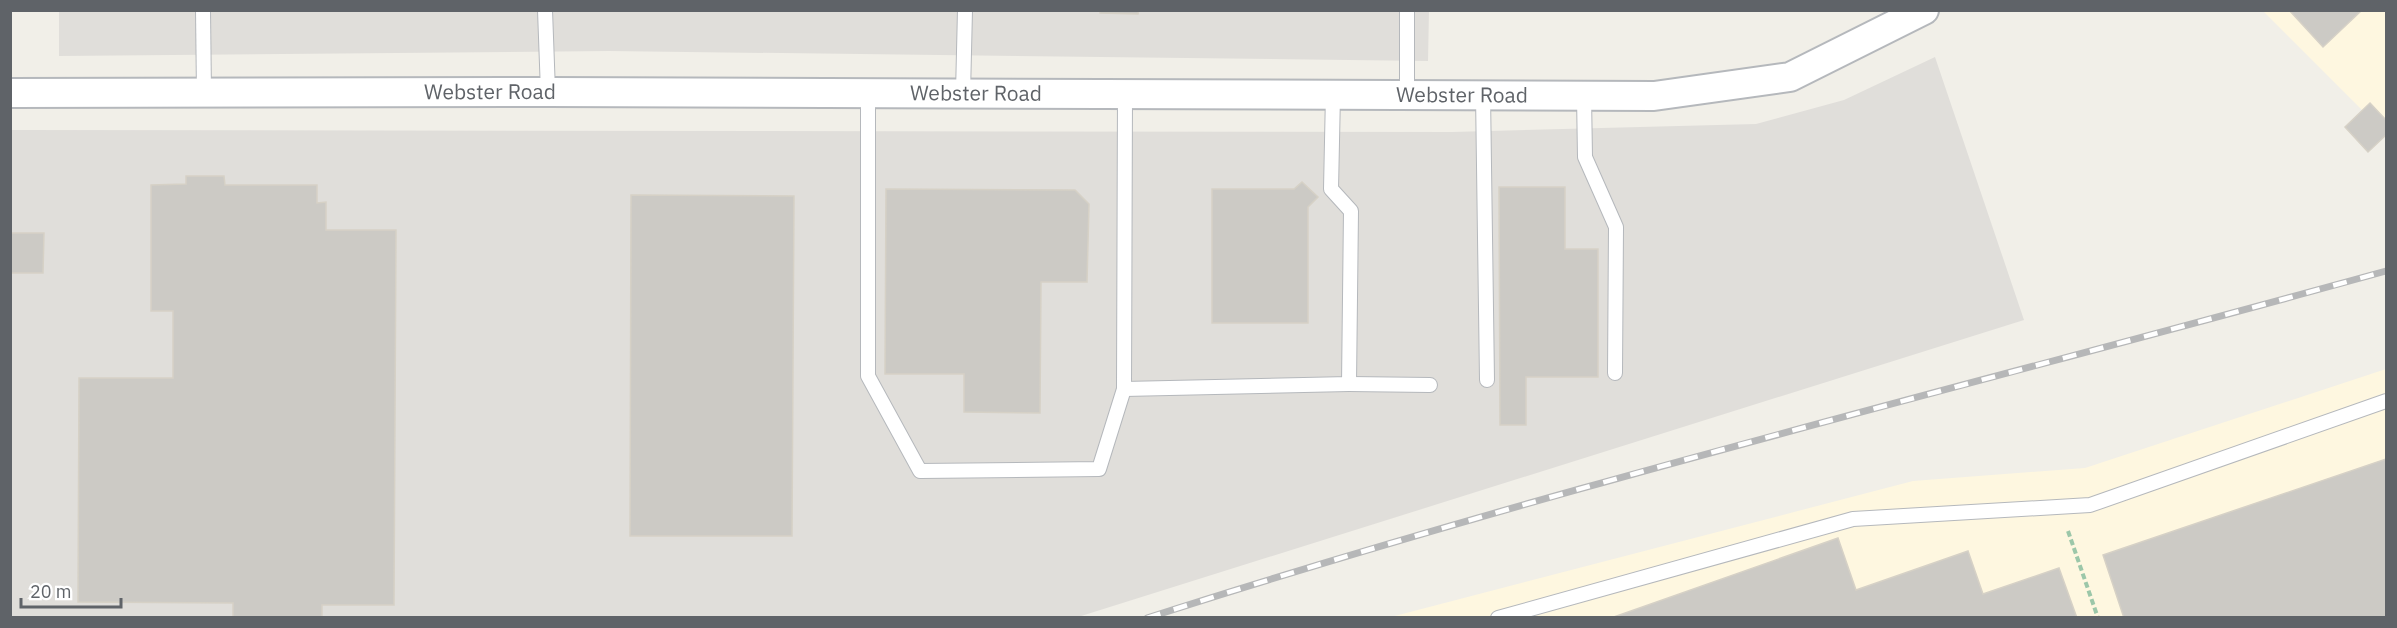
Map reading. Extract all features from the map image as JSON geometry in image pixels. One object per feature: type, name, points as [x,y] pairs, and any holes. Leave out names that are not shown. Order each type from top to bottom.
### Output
[{"type":"street","name":"Webster Road","points":[[10,93],[548,92],[1654,96],[1790,77],[1924,10]]},
{"type":"lane","points":[[203,10],[204,94]]},
{"type":"lane","points":[[545,10],[548,92]]},
{"type":"lane","points":[[963,93],[965,10]]},
{"type":"lane","points":[[1407,10],[1407,94]]},
{"type":"lane","points":[[868,93],[868,376],[920,471],[1100,469],[1124,389],[1125,94]]},
{"type":"lane","points":[[1333,94],[1331,189],[1351,210],[1349,384]]},
{"type":"lane","points":[[1483,94],[1487,380]]},
{"type":"lane","points":[[1584,96],[1585,157],[1616,227],[1615,373]]},
{"type":"lane","points":[[1124,389],[1349,384],[1430,385]]},
{"type":"lane","points":[[1498,618],[1853,519],[2090,505],[2386,401]]},
{"type":"path","points":[[2059,507],[2098,618]]},
{"type":"shaded area","points":[[1429,10],[1428,61],[609,51],[59,56],[59,11]]},
{"type":"shaded area","points":[[2263,11],[2386,11],[2386,134]]},
{"type":"shaded area","points":[[1935,57],[2024,320],[1078,617],[11,618],[11,130],[1452,132],[1756,124],[1844,100]]},
{"type":"shaded area","points":[[2386,369],[2386,617],[1387,618],[1913,481],[2085,468]]},
{"type":"building","points":[[1100,10],[1139,10],[1138,14],[1100,13]]},
{"type":"building","points":[[1177,10],[1320,10],[1320,11]]},
{"type":"building","points":[[2289,10],[2362,10],[2323,47]]},
{"type":"building","points":[[2370,103],[2386,120],[2386,135],[2368,152],[2345,127]]},
{"type":"building","points":[[186,176],[224,176],[225,185],[317,185],[317,203],[326,202],[326,230],[396,230],[394,605],[322,605],[322,618],[233,618],[233,603],[78,602],[79,378],[173,378],[173,311],[151,311],[151,185],[186,184]]},
{"type":"building","points":[[1302,182],[1318,197],[1308,207],[1308,323],[1212,323],[1212,189],[1294,189]]},
{"type":"building","points":[[1499,187],[1565,187],[1565,249],[1598,249],[1598,377],[1526,377],[1526,425],[1500,425]]},
{"type":"building","points":[[886,189],[1075,190],[1089,204],[1087,282],[1041,282],[1040,413],[964,412],[964,374],[885,374]]},
{"type":"building","points":[[631,195],[794,196],[792,536],[630,536]]},
{"type":"building","points":[[10,233],[44,233],[43,273],[10,273]]},
{"type":"building","points":[[2386,459],[2386,618],[2124,618],[2103,555]]},
{"type":"building","points":[[1838,538],[1856,590],[1968,551],[1983,594],[2059,568],[2077,618],[1611,618]]},
{"type":"railway","points":[[1147,618],[1300,570],[1609,481],[2386,271]]}]
